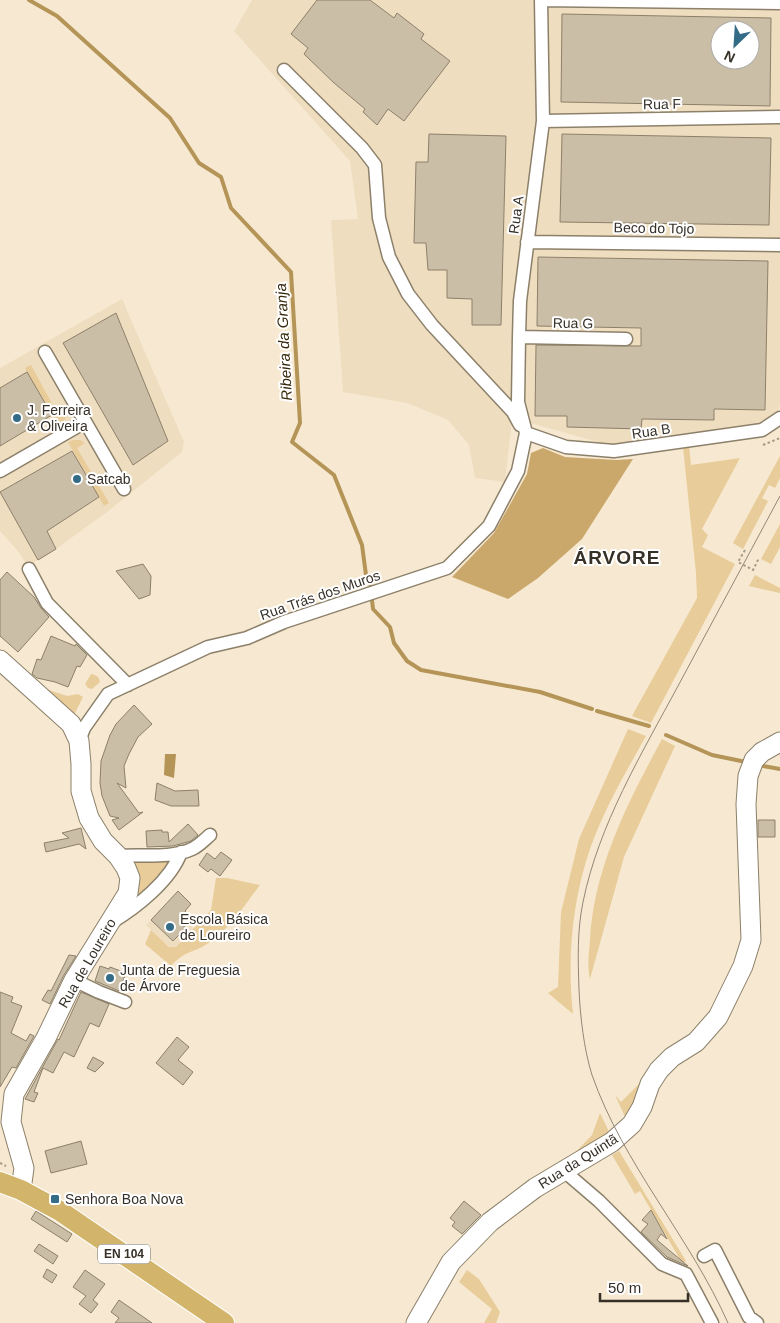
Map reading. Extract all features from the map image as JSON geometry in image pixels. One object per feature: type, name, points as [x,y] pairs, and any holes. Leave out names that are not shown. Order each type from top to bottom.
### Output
[{"type":"main road","name":"EN 104","points":[[5,1176],[21,1190],[60,1210],[224,1323]]},
{"type":"street","points":[[541,0],[780,2]]},
{"type":"street","name":"Rua A","points":[[526,433],[518,402],[520,301],[544,121],[541,0]]},
{"type":"street","points":[[284,70],[362,148],[375,165],[379,218],[389,257],[408,294],[432,326],[513,412],[526,433]]},
{"type":"street","name":"Rua F","points":[[544,121],[780,118]]},
{"type":"street","name":"Beco do Tojo","points":[[527,242],[780,244]]},
{"type":"street","name":"Rua G","points":[[519,337],[626,339]]},
{"type":"street","points":[[45,352],[124,489]]},
{"type":"street","name":"Rua B","points":[[526,433],[566,447],[614,451],[762,430],[780,418]]},
{"type":"street","points":[[0,471],[85,422]]},
{"type":"street","name":"Rua Trás dos Muros","points":[[79,741],[84,728],[108,694],[208,647],[247,638],[284,622],[447,568],[489,526],[518,471],[526,433]]},
{"type":"street","points":[[29,569],[47,603],[128,685]]},
{"type":"street","points":[[0,660],[71,724],[79,741]]},
{"type":"street","name":"Rua de Loureiro","points":[[21,1190],[24,1168],[11,1122],[14,1094],[46,1038],[74,980],[128,893],[130,878],[118,856],[103,841],[90,818],[81,791],[79,741]]},
{"type":"street","name":"Rua da Quintã","points":[[416,1323],[451,1262],[490,1222],[535,1188],[612,1142],[632,1124],[642,1107],[650,1084],[658,1070],[672,1057],[696,1042],[718,1017],[743,966],[751,940],[746,804],[748,776],[754,760],[762,752],[780,742]]},
{"type":"street","points":[[118,856],[182,852],[193,849],[210,835]]},
{"type":"street","points":[[108,925],[127,914],[143,900],[170,872],[182,852]]},
{"type":"street","points":[[74,980],[125,1002]]},
{"type":"street","points":[[0,1109],[14,1094]]},
{"type":"street","points":[[564,1172],[599,1202],[662,1264],[685,1269],[712,1323]]},
{"type":"street","points":[[704,1256],[714,1250],[749,1317],[757,1323]]},
{"type":"path","points":[[763,445],[780,438]]},
{"type":"path","points":[[745,550],[738,562],[753,570],[759,558]]},
{"type":"path","points":[[0,1163],[5,1176]]},
{"type":"shaded area","points":[[252,0],[780,0],[780,405],[777,413],[765,423],[608,445],[527,422],[512,420],[505,482],[475,478],[469,445],[448,420],[407,403],[343,392],[331,220],[358,219],[350,161],[234,31]]},
{"type":"shaded area","points":[[122,299],[184,442],[182,452],[107,512],[56,549],[28,566],[0,531],[0,368]]},
{"type":"shaded area","points":[[31,365],[56,411],[64,406],[66,417],[58,424],[25,368]]},
{"type":"shaded area","points":[[80,440],[85,443],[77,448],[109,503],[104,506],[68,442]]},
{"type":"shaded area","points":[[689,445],[691,465],[740,458],[702,529],[708,535],[702,547],[735,564],[651,723],[632,716],[697,598],[683,447]]},
{"type":"shaded area","points":[[543,448],[565,457],[633,459],[582,539],[538,578],[508,599],[452,577],[494,533],[527,474],[531,453]]},
{"type":"shaded area","points":[[780,456],[780,478],[775,488],[769,485],[762,498],[768,501],[743,549],[733,543]]},
{"type":"shaded area","points":[[780,524],[780,547],[771,564],[761,559]]},
{"type":"shaded area","points":[[755,575],[780,588],[780,593],[749,586]]},
{"type":"shaded area","points":[[91,674],[97,676],[100,682],[92,689],[88,688],[85,684]]},
{"type":"shaded area","points":[[43,688],[67,696],[78,694],[83,697],[73,717]]},
{"type":"shaded area","points":[[628,729],[646,736],[602,820],[584,869],[575,910],[571,952],[573,1014],[548,993],[558,987],[561,912],[579,839]]},
{"type":"shaded area","points":[[662,739],[675,746],[624,857],[590,979],[588,959],[598,887],[625,811]]},
{"type":"shaded area","points":[[165,754],[176,754],[174,778],[164,775]]},
{"type":"shaded area","points":[[139,859],[165,859],[168,863],[156,880],[136,900],[134,899],[138,873],[134,862]]},
{"type":"shaded area","points":[[216,878],[227,878],[260,885],[223,931],[207,944],[184,955],[171,966],[145,944],[151,930],[169,947],[176,947],[211,910]]},
{"type":"shaded area","name":"Escola Básica de Loureiro","points":[[167,903],[194,929],[176,947],[172,948],[146,925]]},
{"type":"shaded area","points":[[645,1078],[626,1119],[615,1095],[621,1102]]},
{"type":"shaded area","points":[[600,1113],[611,1136],[563,1165],[592,1135]]},
{"type":"shaded area","points":[[619,1151],[686,1261],[682,1263],[640,1191],[635,1194],[612,1155]]},
{"type":"shaded area","points":[[467,1270],[479,1279],[500,1312],[496,1323],[484,1323],[492,1309],[459,1282]]},
{"type":"building","points":[[317,0],[370,0],[394,18],[397,13],[424,34],[421,39],[450,61],[404,121],[388,109],[377,125],[363,112],[365,109],[304,54],[308,48],[291,34]]},
{"type":"building","points":[[562,14],[771,18],[770,106],[561,102]]},
{"type":"building","points":[[429,134],[506,136],[501,325],[472,325],[472,299],[447,298],[447,270],[428,270],[426,243],[414,243],[416,162],[428,162]]},
{"type":"building","points":[[562,134],[771,138],[769,225],[560,222]]},
{"type":"building","points":[[538,257],[768,261],[765,410],[714,409],[714,420],[642,419],[641,429],[567,427],[567,416],[535,416],[536,345],[641,346],[641,328],[537,326]]},
{"type":"building","points":[[116,313],[168,441],[133,465],[63,343]]},
{"type":"building","points":[[27,372],[52,415],[0,446],[0,388]]},
{"type":"building","points":[[72,451],[99,497],[47,531],[56,549],[38,560],[0,492]]},
{"type":"building","points":[[143,564],[151,576],[150,595],[139,599],[116,571]]},
{"type":"building","points":[[7,572],[34,597],[49,617],[18,652],[0,636],[0,580]]},
{"type":"building","points":[[51,636],[75,646],[76,644],[87,655],[80,667],[77,666],[68,687],[37,678],[32,674],[37,659],[41,660]]},
{"type":"building","points":[[134,705],[152,724],[138,737],[124,766],[126,788],[117,783],[139,813],[143,812],[119,830],[112,820],[119,818],[110,816],[102,796],[100,783],[101,761],[116,724]]},
{"type":"building","points":[[157,783],[175,791],[198,790],[199,806],[171,806],[155,800]]},
{"type":"building","points":[[758,820],[775,820],[775,837],[758,837]]},
{"type":"building","points":[[188,824],[198,835],[191,841],[173,846],[147,847],[146,831],[162,830],[162,832],[168,832],[169,842]]},
{"type":"building","points":[[81,828],[86,849],[79,844],[46,852],[44,843],[69,838],[62,833]]},
{"type":"building","points":[[221,852],[232,860],[220,876],[211,869],[208,872],[199,865],[207,853],[215,859]]},
{"type":"building","name":"Escola Básica de Loureiro","points":[[178,891],[191,904],[185,911],[190,916],[182,925],[186,928],[173,941],[151,920]]},
{"type":"building","points":[[69,955],[76,956],[64,975],[50,1004],[42,1000],[48,990],[51,991]]},
{"type":"building","name":"Junta de Freguesia de Árvore","points":[[100,966],[109,969],[110,967],[126,973],[119,991],[95,981]]},
{"type":"building","points":[[0,992],[13,997],[11,1002],[22,1006],[11,1033],[26,1041],[30,1034],[34,1036],[16,1068],[12,1067],[0,1087]]},
{"type":"building","points":[[81,992],[109,1004],[99,1027],[90,1023],[74,1057],[64,1052],[53,1073],[43,1068],[34,1092],[38,1093],[34,1102],[25,1099],[59,1040]]},
{"type":"building","points":[[177,1037],[189,1047],[178,1060],[193,1072],[183,1085],[156,1063]]},
{"type":"building","points":[[93,1057],[104,1063],[95,1072],[87,1068]]},
{"type":"building","points":[[81,1141],[87,1164],[51,1173],[45,1151]]},
{"type":"building","points":[[464,1201],[481,1215],[462,1234],[452,1226],[455,1222],[450,1218]]},
{"type":"building","points":[[651,1210],[667,1239],[661,1234],[657,1240],[688,1266],[667,1257],[641,1232],[648,1224],[642,1220]]},
{"type":"building","points":[[36,1211],[72,1234],[67,1242],[31,1219]]},
{"type":"building","points":[[39,1244],[58,1256],[53,1264],[34,1251]]},
{"type":"building","points":[[47,1269],[57,1275],[52,1283],[43,1277]]},
{"type":"building","points":[[85,1270],[105,1284],[93,1300],[98,1304],[91,1313],[79,1304],[86,1296],[73,1287]]},
{"type":"building","points":[[119,1300],[152,1323],[115,1323],[119,1318],[111,1312]]},
{"type":"waterway","name":"Ribeira da Granja","points":[[29,0],[57,16],[170,118],[199,163],[221,177],[231,208],[291,272],[300,423],[292,442],[334,475],[362,545],[366,575],[371,586]]},
{"type":"waterway","name":"Ribeira da Granja","points":[[372,600],[373,609],[390,627],[394,643],[407,661],[421,670],[540,692],[592,709]]},
{"type":"waterway","name":"Ribeira da Granja","points":[[597,711],[649,726]]},
{"type":"waterway","name":"Ribeira da Granja","points":[[666,735],[712,755],[746,762]]},
{"type":"waterway","name":"Ribeira da Granja","points":[[763,766],[780,769]]},
{"type":"tram line","points":[[728,1323],[713,1291],[695,1260],[621,1139],[605,1108],[592,1075],[580,1010],[579,935],[581,913],[590,873],[610,818],[650,738],[780,496]]},
{"type":"place","name":"J. Ferreira & Oliveira","points":[[17,418]]},
{"type":"place","name":"Satcab","points":[[77,479]]},
{"type":"place","name":"Escola Básica de Loureiro","points":[[170,927]]},
{"type":"place","name":"Junta de Freguesia de Árvore","points":[[110,978]]},
{"type":"place","name":"Senhora Boa Nova","points":[[55,1199]]},
{"type":"district","name":"ÁRVORE","points":[[617,557]]}]
